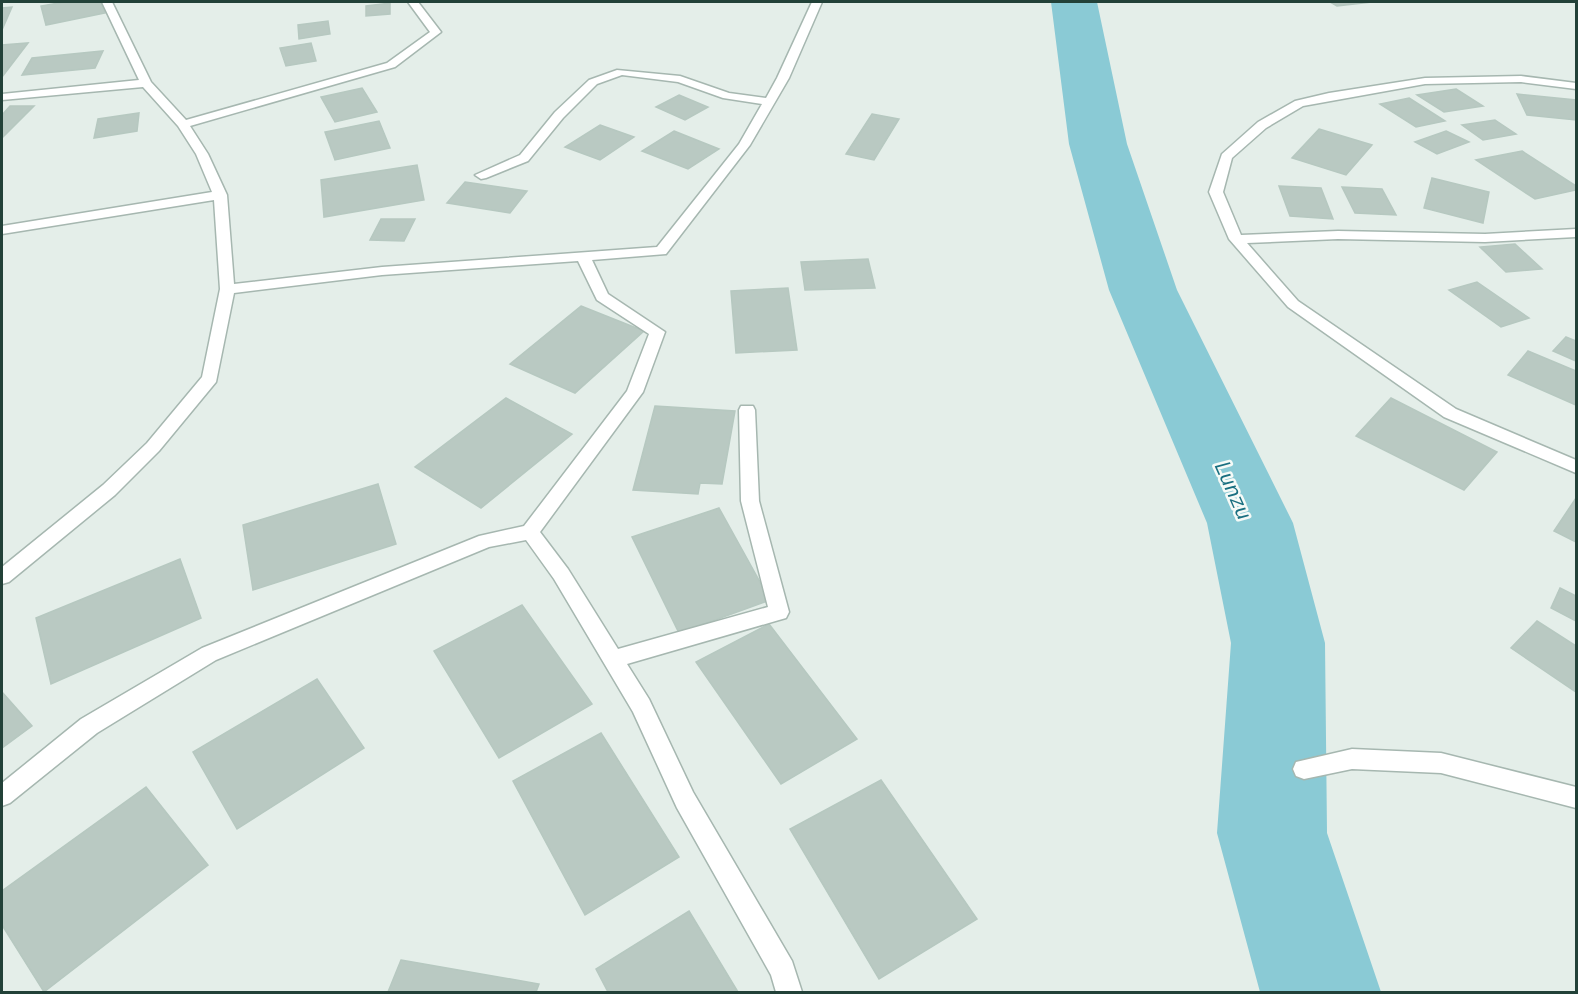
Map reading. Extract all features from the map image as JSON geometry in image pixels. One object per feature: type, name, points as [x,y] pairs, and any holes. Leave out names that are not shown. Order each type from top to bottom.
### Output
[{"type":"street","points":[[2,577],[109,490],[153,447],[210,378],[227,289],[220,195],[202,154],[183,124],[146,83],[107,2]]},
{"type":"street","points":[[183,124],[391,64],[436,32],[424,20],[413,2]]},
{"type":"street","points":[[227,289],[382,271],[661,251],[744,145],[788,68],[817,2]]},
{"type":"street","points":[[481,175],[524,158],[559,115],[593,82],[621,72],[680,79],[727,96],[769,102]]},
{"type":"street","points":[[1576,86],[1521,79],[1425,81],[1299,103],[1262,125],[1226,157],[1216,192],[1236,239],[1293,303],[1450,413],[1576,467]]},
{"type":"street","points":[[2,97],[146,83]]},
{"type":"street","points":[[2,230],[220,195]]},
{"type":"street","points":[[1236,239],[1338,235],[1485,238],[1576,233]]},
{"type":"street","points":[[2,796],[89,726],[209,654],[486,541],[530,532],[635,393],[657,332],[602,297],[584,258]]},
{"type":"street","points":[[614,659],[779,612],[750,501],[747,410]]},
{"type":"street","points":[[530,532],[561,574],[641,706],[685,800],[783,970],[789,993]]},
{"type":"street","points":[[1304,770],[1352,759],[1441,762],[1576,798]]},
{"type":"building","points":[[64,2],[101,2],[105,13],[46,25],[41,6]]},
{"type":"building","points":[[1330,2],[1372,2],[1337,6]]},
{"type":"building","points":[[390,3],[390,14],[366,16],[366,6]]},
{"type":"building","points":[[12,7],[2,30],[2,8]]},
{"type":"building","points":[[328,21],[330,34],[299,39],[298,25]]},
{"type":"building","points":[[28,43],[2,77],[2,45]]},
{"type":"building","points":[[311,43],[316,61],[286,66],[280,48]]},
{"type":"building","points":[[103,51],[95,68],[22,75],[32,58]]},
{"type":"building","points":[[362,88],[377,112],[335,122],[321,97]]},
{"type":"building","points":[[1456,89],[1483,106],[1444,112],[1417,95]]},
{"type":"building","points":[[1517,94],[1576,100],[1576,120],[1527,115]]},
{"type":"building","points":[[679,95],[708,107],[685,120],[656,107]]},
{"type":"building","points":[[1409,98],[1445,121],[1416,127],[1380,104]]},
{"type":"building","points":[[10,106],[34,106],[2,138],[2,115]]},
{"type":"building","points":[[139,113],[137,131],[94,138],[98,119]]},
{"type":"building","points":[[872,114],[899,119],[874,160],[846,154]]},
{"type":"building","points":[[1495,120],[1516,134],[1483,140],[1462,125]]},
{"type":"building","points":[[379,121],[390,148],[335,160],[325,132]]},
{"type":"building","points":[[600,125],[634,137],[600,160],[565,147]]},
{"type":"building","points":[[1319,129],[1372,145],[1346,175],[1292,158]]},
{"type":"building","points":[[674,131],[719,149],[688,169],[642,151]]},
{"type":"building","points":[[1446,131],[1469,142],[1437,154],[1415,142]]},
{"type":"building","points":[[1522,151],[1576,186],[1576,190],[1535,199],[1476,160]]},
{"type":"building","points":[[417,165],[424,200],[324,217],[321,180]]},
{"type":"building","points":[[1432,178],[1489,192],[1483,223],[1424,208]]},
{"type":"building","points":[[465,182],[527,191],[510,213],[447,203]]},
{"type":"building","points":[[1279,186],[1321,188],[1333,219],[1290,216]]},
{"type":"building","points":[[1342,187],[1382,189],[1396,215],[1355,213]]},
{"type":"building","points":[[381,219],[415,219],[404,241],[370,240]]},
{"type":"building","points":[[1515,244],[1542,269],[1506,272],[1480,247]]},
{"type":"building","points":[[868,259],[875,288],[805,290],[801,262]]},
{"type":"building","points":[[1477,282],[1529,318],[1501,327],[1449,290]]},
{"type":"building","points":[[788,288],[797,350],[736,353],[731,291]]},
{"type":"building","points":[[581,306],[644,331],[575,393],[510,364]]},
{"type":"building","points":[[1566,337],[1576,341],[1576,361],[1553,351]]},
{"type":"building","points":[[1528,351],[1576,371],[1576,405],[1508,375]]},
{"type":"building","points":[[506,398],[572,434],[481,508],[415,467]]},
{"type":"building","points":[[1391,398],[1497,452],[1464,490],[1356,436]]},
{"type":"building","points":[[655,406],[735,411],[722,484],[700,483],[698,494],[633,490]]},
{"type":"building","points":[[378,484],[396,544],[253,590],[243,525]]},
{"type":"building","points":[[1576,498],[1576,542],[1554,531]]},
{"type":"building","points":[[719,508],[770,600],[679,633],[632,537]]},
{"type":"building","points":[[180,559],[201,618],[51,684],[36,618]]},
{"type":"building","points":[[1560,588],[1576,596],[1576,621],[1551,608]]},
{"type":"building","points":[[522,605],[592,704],[499,758],[434,651]]},
{"type":"building","points":[[1537,621],[1576,646],[1576,692],[1511,648]]},
{"type":"building","points":[[769,624],[857,739],[781,784],[696,662]]},
{"type":"building","points":[[317,679],[364,748],[237,829],[193,752]]},
{"type":"building","points":[[2,692],[32,726],[2,748]]},
{"type":"building","points":[[601,733],[679,857],[585,915],[513,781]]},
{"type":"building","points":[[881,780],[977,919],[879,979],[790,829]]},
{"type":"building","points":[[146,787],[208,865],[44,992],[2,925],[2,891]]},
{"type":"building","points":[[689,911],[738,992],[608,992],[596,969]]},
{"type":"building","points":[[401,960],[539,984],[536,992],[388,992]]},
{"type":"waterway","name":"Lunzu","points":[[1074,2],[1098,144],[1143,290],[1250,523],[1278,643],[1272,833],[1321,992]]}]
